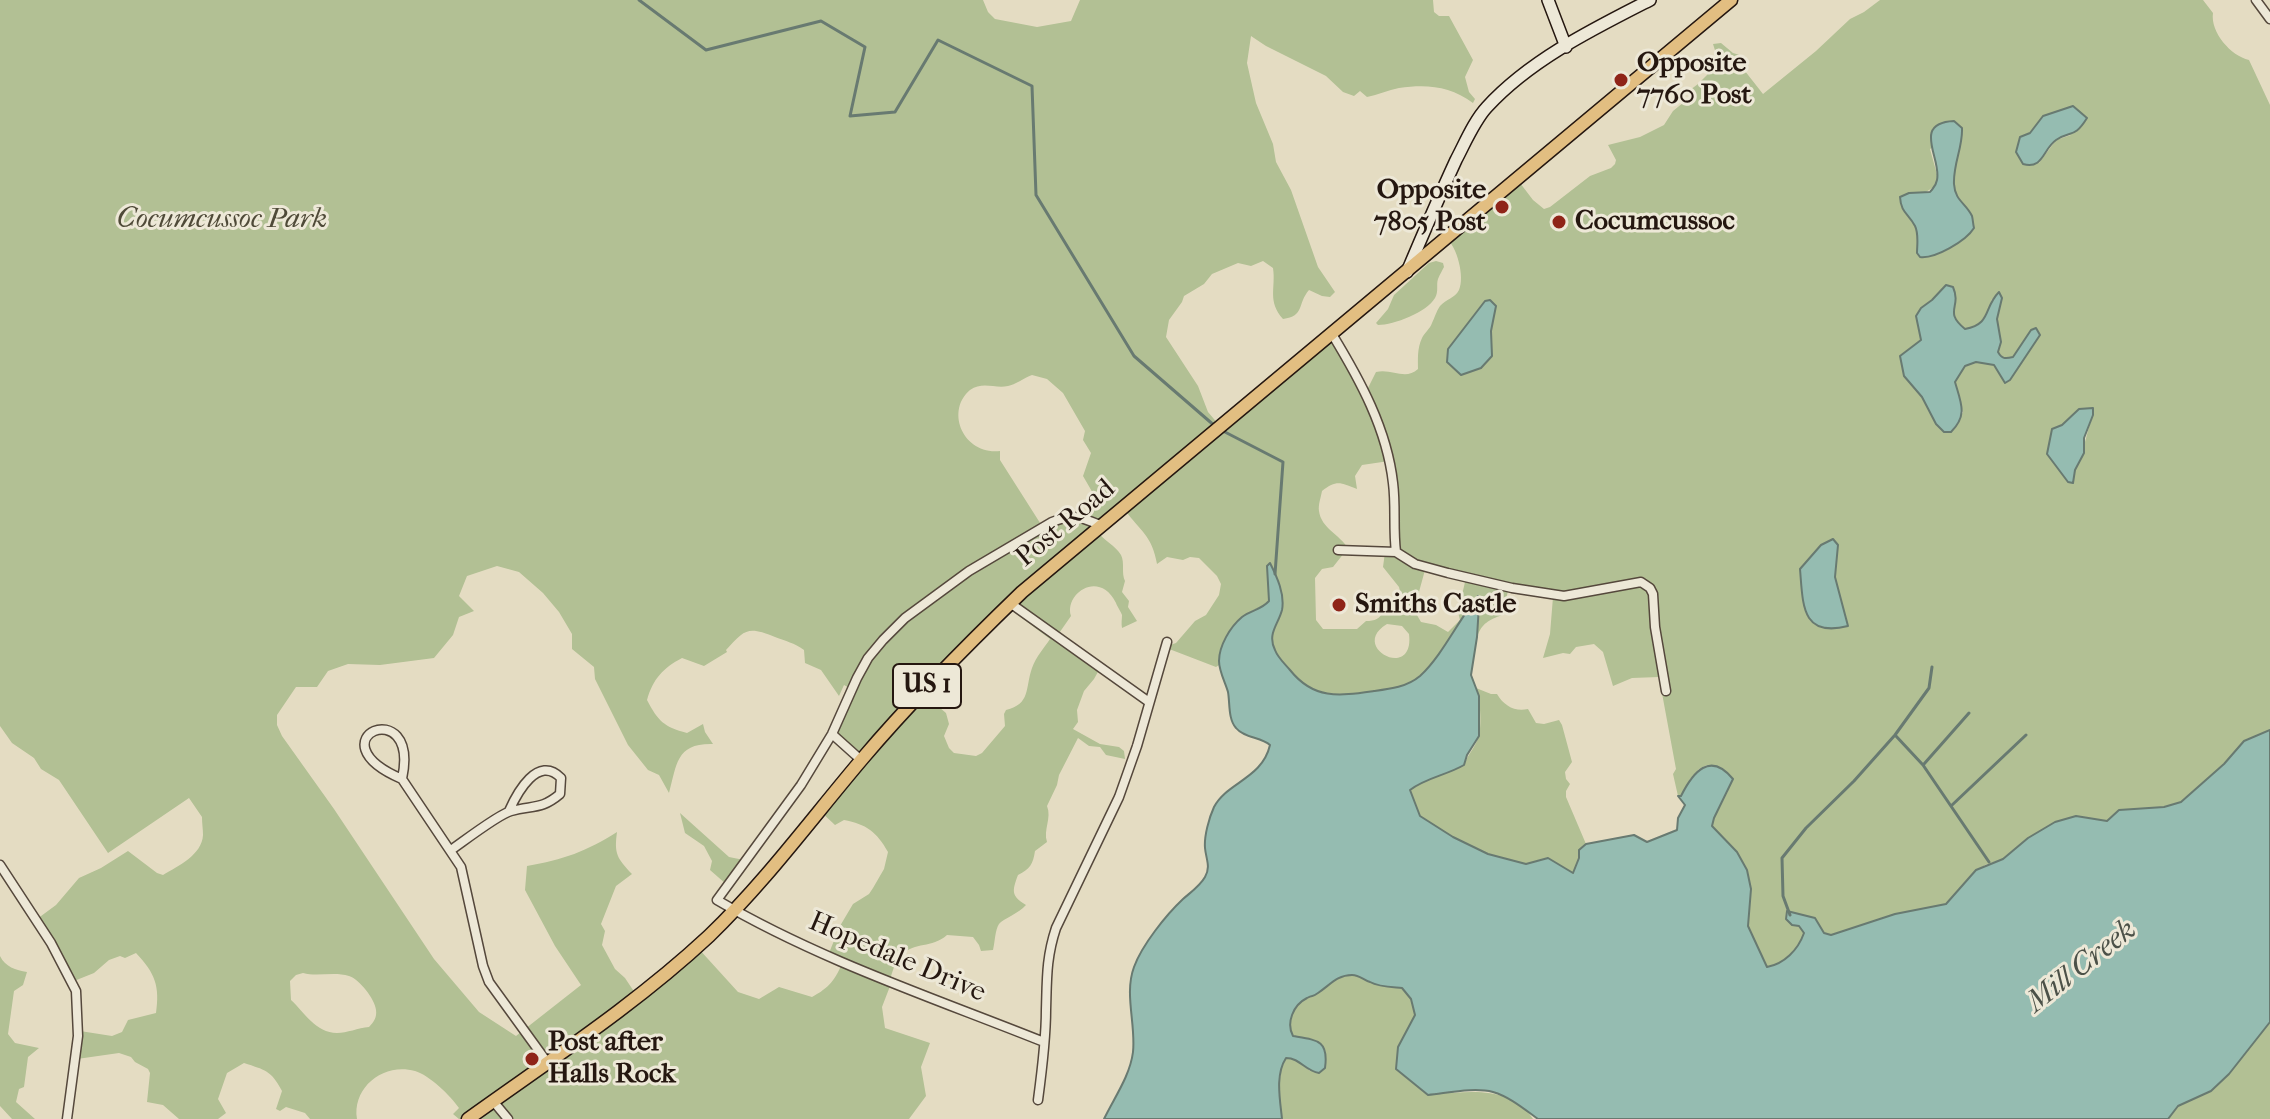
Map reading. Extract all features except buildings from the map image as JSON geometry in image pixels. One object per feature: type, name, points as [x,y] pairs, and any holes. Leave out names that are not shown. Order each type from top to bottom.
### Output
[{"type":"main road","name":"Post Road","points":[[468,1119],[646,992],[735,910],[789,851],[861,760],[922,691],[1010,603],[1731,0]]},
{"type":"street","points":[[1548,0],[1566,47]]},
{"type":"street","points":[[1407,272],[1460,153],[1485,109],[1514,82],[1566,47],[1650,0]]},
{"type":"street","points":[[2256,0],[2267,8],[2270,19]]},
{"type":"street","points":[[1332,334],[1372,406],[1385,441],[1393,482],[1396,552]]},
{"type":"street","points":[[735,910],[717,900],[787,806],[832,734],[868,658],[883,640],[905,618],[969,571],[1052,522],[1062,517],[1077,516],[1100,525]]},
{"type":"street","points":[[1338,550],[1396,552],[1415,564],[1448,573],[1564,596],[1586,594],[1634,581],[1646,584],[1653,594],[1655,627],[1666,691]]},
{"type":"street","points":[[1010,603],[1149,702]]},
{"type":"street","points":[[1038,1100],[1046,1009],[1045,980],[1051,943],[1119,797],[1167,642]]},
{"type":"street","points":[[402,779],[405,754],[398,738],[390,730],[373,730],[364,745],[367,754],[382,769],[402,779],[461,867],[489,982],[547,1062]]},
{"type":"street","points":[[832,734],[861,760]]},
{"type":"street","points":[[451,850],[509,811],[530,809],[552,800],[560,794],[561,778],[547,770],[539,771],[528,778],[509,811]]},
{"type":"street","points":[[0,865],[51,943],[76,991],[78,1036],[67,1119]]},
{"type":"street","name":"Hopedale Drive","points":[[735,910],[877,976],[1044,1042]]},
{"type":"street","points":[[493,1101],[508,1119]]},
{"type":"green space","name":"Cocumcussoc Park","points":[[0,0],[983,0],[995,19],[1037,27],[1071,21],[1080,0],[1433,0],[1434,12],[1439,16],[1449,16],[1473,60],[1465,77],[1469,92],[1475,99],[1473,103],[1447,90],[1419,86],[1367,97],[1360,91],[1354,96],[1343,92],[1326,76],[1251,36],[1247,63],[1256,103],[1318,267],[1335,292],[1330,297],[1309,290],[1298,312],[1283,319],[1275,306],[1273,268],[1263,261],[1251,266],[1238,263],[1212,274],[1204,284],[1184,296],[1169,320],[1166,337],[1198,386],[1208,412],[1219,425],[1331,334],[1367,390],[1376,372],[1408,374],[1418,369],[1423,336],[1440,306],[1457,293],[1461,284],[1457,255],[1446,238],[1517,179],[1544,209],[1590,176],[1611,168],[1616,160],[1608,145],[1640,137],[1664,125],[1673,111],[1689,98],[1690,90],[1719,63],[1713,44],[1721,43],[1733,53],[1746,57],[1741,66],[1763,94],[1850,19],[1880,0],[2203,0],[2213,13],[2215,28],[2223,42],[2235,54],[2249,60],[2270,105],[2270,730],[2244,741],[2224,764],[2181,802],[2164,807],[2120,810],[2107,821],[2076,816],[2055,822],[2028,838],[2003,859],[1985,865],[1968,878],[1946,904],[1895,914],[1830,935],[1824,933],[1813,919],[1795,914],[1805,933],[1790,955],[1766,967],[1748,926],[1751,889],[1737,852],[1712,826],[1728,791],[1707,765],[1699,769],[1678,796],[1659,677],[1632,678],[1613,686],[1603,652],[1594,644],[1576,647],[1570,654],[1543,658],[1550,634],[1553,597],[1508,591],[1502,615],[1486,623],[1477,637],[1477,596],[1436,658],[1415,680],[1386,689],[1351,694],[1318,691],[1299,680],[1275,652],[1273,636],[1282,601],[1274,570],[1269,585],[1269,601],[1245,615],[1233,627],[1221,649],[1219,665],[1216,667],[1164,647],[1176,643],[1195,621],[1206,615],[1219,595],[1221,584],[1199,558],[1183,560],[1167,557],[1157,564],[1149,540],[1125,510],[1097,531],[1121,555],[1125,581],[1122,592],[1137,621],[1122,628],[1122,614],[1109,593],[1092,586],[1084,588],[1073,600],[1071,616],[1055,639],[1099,670],[1084,691],[1077,710],[1078,722],[1073,729],[1100,744],[1119,747],[1124,751],[1125,759],[1106,755],[1100,747],[1089,746],[1078,738],[1047,806],[1047,842],[1035,851],[1030,866],[1018,875],[1016,881],[1015,896],[1026,905],[999,924],[993,950],[981,951],[973,937],[947,935],[907,951],[897,960],[882,1007],[885,1028],[930,1043],[921,1067],[926,1096],[909,1119],[459,1119],[453,1114],[459,1108],[439,1086],[421,1073],[403,1069],[382,1074],[365,1087],[357,1107],[357,1119],[310,1119],[305,1113],[286,1107],[280,1111],[276,1109],[282,1091],[278,1084],[267,1072],[244,1063],[227,1073],[218,1099],[226,1113],[218,1119],[179,1119],[163,1105],[147,1102],[150,1073],[131,1057],[119,1053],[77,1059],[80,1031],[112,1036],[122,1032],[128,1020],[156,1013],[155,980],[148,967],[136,953],[125,958],[120,956],[109,960],[94,973],[74,981],[37,919],[56,905],[79,878],[128,851],[157,873],[163,875],[175,868],[188,859],[202,842],[202,817],[189,798],[108,853],[59,780],[41,769],[34,758],[12,743],[0,726]],"holes":[[[1962,128],[1953,177],[1958,197],[1973,218],[1972,226],[1917,253],[1914,225],[1926,192],[1935,186],[1938,178],[1930,149]],[[2030,133],[2071,135],[2056,140],[2039,163],[2020,137]],[[1956,294],[1954,314],[1965,329],[1983,319],[1992,299],[2002,298],[1997,319],[2001,342],[1998,352],[2005,359],[2013,357],[2031,330],[2040,335],[2006,383],[1995,365],[1976,362],[1965,366],[1955,382],[1963,413],[1936,424],[1922,397],[1904,376],[1900,356],[1921,340],[1921,308],[1932,300]],[[1032,375],[1047,379],[1063,393],[1085,431],[1083,440],[1091,453],[1083,476],[1094,495],[1085,516],[1042,526],[1000,460],[1000,451],[976,446],[962,430],[959,409],[970,390],[980,386],[1014,384]],[[2093,415],[2075,470],[2052,429]],[[1389,461],[1395,551],[1385,552],[1383,567],[1399,587],[1402,599],[1396,607],[1383,611],[1379,618],[1366,621],[1357,629],[1323,629],[1316,620],[1315,578],[1322,569],[1333,567],[1348,548],[1320,517],[1322,491],[1335,484],[1357,489],[1355,476],[1362,465]],[[497,566],[519,572],[543,593],[572,634],[572,649],[594,667],[595,679],[628,745],[648,770],[659,775],[669,793],[677,764],[685,751],[713,744],[703,724],[687,733],[673,728],[658,718],[647,700],[656,680],[675,662],[682,658],[704,666],[727,652],[743,634],[759,631],[804,650],[805,663],[821,670],[839,696],[844,685],[851,689],[833,732],[860,759],[820,811],[835,825],[844,820],[865,827],[880,839],[888,852],[884,869],[873,888],[853,904],[840,926],[829,953],[843,961],[835,978],[827,986],[812,997],[779,987],[759,999],[738,992],[698,948],[637,996],[615,969],[602,945],[605,931],[601,924],[616,886],[632,874],[618,855],[617,832],[574,854],[527,866],[525,890],[555,946],[581,985],[516,1036],[479,1012],[434,959],[277,725],[277,715],[296,687],[317,687],[328,671],[348,664],[380,665],[434,658],[453,635],[459,617],[474,611],[459,596],[467,576]],[[1425,570],[1465,582],[1458,612],[1460,620],[1448,632],[1421,622],[1414,610]],[[1007,607],[1050,639],[1034,664],[1026,694],[1020,704],[1006,710],[1005,726],[982,753],[976,756],[954,753],[944,736],[949,724],[946,713],[921,692]],[[1387,624],[1402,626],[1409,634],[1408,648],[1403,656],[1386,656],[1378,650],[1375,642],[1377,633]],[[303,973],[349,976],[370,995],[376,1010],[375,1019],[369,1027],[337,1033],[323,1030],[291,1000],[290,981]]]},
{"type":"green space","points":[[1429,263],[1443,263],[1444,267],[1431,303],[1410,317],[1378,325],[1376,323],[1388,309],[1394,295]]},
{"type":"green space","points":[[1476,688],[1497,694],[1510,707],[1528,709],[1536,723],[1559,720],[1562,725],[1572,762],[1565,772],[1570,784],[1566,797],[1586,844],[1579,850],[1573,874],[1548,858],[1526,864],[1488,854],[1420,816],[1410,789],[1464,765],[1476,742],[1480,718]]},
{"type":"green space","points":[[680,813],[729,857],[744,860],[726,884],[710,870],[712,861],[704,846],[685,833]]},
{"type":"green space","points":[[0,956],[8,965],[27,972],[23,985],[14,991],[8,1034],[15,1043],[39,1048],[28,1057],[24,1087],[19,1089],[16,1102],[35,1119],[12,1119],[0,1106]]},
{"type":"green space","points":[[1349,975],[1360,976],[1378,985],[1402,988],[1411,999],[1416,1015],[1398,1047],[1454,1093],[1487,1093],[1508,1098],[1518,1103],[1533,1119],[1282,1119],[1280,1079],[1287,1057],[1295,1058],[1310,1071],[1312,1039],[1293,1036],[1290,1027],[1292,1013],[1304,999]]},
{"type":"green space","points":[[2270,1022],[2270,1119],[2167,1119],[2179,1104],[2213,1089],[2222,1081]]},
{"type":"water","points":[[2073,106],[2087,118],[2083,125],[2056,140],[2035,164],[2023,164],[2016,152],[2020,137],[2030,133],[2043,116]]},
{"type":"water","points":[[1954,121],[1962,128],[1954,177],[1955,190],[1972,216],[1974,228],[1950,248],[1920,257],[1917,253],[1916,229],[1903,210],[1900,197],[1909,193],[1930,192],[1935,186],[1937,172],[1931,135],[1941,123]]},
{"type":"water","points":[[1946,285],[1953,287],[1955,318],[1965,329],[1974,327],[1983,319],[1999,292],[2002,298],[1997,319],[2001,342],[1998,352],[2002,357],[2013,357],[2031,330],[2036,328],[2040,335],[2005,383],[1994,365],[1976,362],[1965,366],[1955,382],[1961,414],[1951,432],[1944,432],[1936,424],[1922,397],[1904,376],[1900,356],[1921,340],[1916,316]]},
{"type":"water","points":[[1490,300],[1496,306],[1491,331],[1492,356],[1481,368],[1461,375],[1447,362],[1448,349],[1485,301]]},
{"type":"water","points":[[2093,408],[2084,438],[2084,453],[2075,470],[2073,483],[2068,482],[2047,454],[2052,429],[2062,425],[2079,409]]},
{"type":"water","points":[[1833,539],[1838,545],[1835,577],[1848,626],[1833,628],[1821,627],[1808,615],[1800,569],[1821,545]]},
{"type":"water","name":"Mill Creek","points":[[1270,563],[1282,598],[1282,610],[1273,634],[1275,650],[1299,680],[1328,694],[1386,689],[1415,680],[1436,658],[1478,596],[1477,637],[1471,675],[1479,696],[1479,736],[1464,765],[1410,790],[1420,816],[1488,854],[1526,864],[1548,858],[1573,873],[1579,850],[1586,844],[1634,835],[1647,842],[1677,830],[1678,818],[1685,805],[1678,796],[1691,779],[1710,766],[1725,771],[1733,779],[1712,826],[1737,852],[1747,870],[1751,889],[1748,926],[1767,967],[1790,955],[1804,933],[1799,926],[1792,925],[1786,919],[1787,911],[1815,918],[1824,933],[1831,935],[1895,914],[1946,904],[1976,870],[2003,859],[2028,838],[2055,822],[2076,816],[2107,821],[2119,810],[2164,807],[2181,802],[2224,764],[2244,741],[2270,730],[2270,1022],[2229,1074],[2211,1091],[2178,1106],[2168,1119],[1538,1119],[1511,1100],[1493,1092],[1469,1090],[1428,1095],[1396,1069],[1398,1047],[1415,1015],[1411,999],[1402,988],[1377,985],[1347,975],[1302,1001],[1295,1010],[1290,1026],[1293,1036],[1320,1043],[1325,1052],[1325,1068],[1319,1073],[1314,1072],[1286,1058],[1279,1079],[1282,1119],[1104,1119],[1125,1078],[1133,1052],[1130,988],[1134,967],[1162,922],[1207,873],[1205,838],[1214,807],[1227,792],[1260,766],[1270,745],[1243,734],[1233,724],[1219,655],[1233,626],[1269,601],[1267,566]]},
{"type":"waterway","points":[[639,0],[706,50],[821,21],[865,47],[850,116],[895,112],[938,40],[1032,86],[1036,195],[1134,356],[1216,427]]},
{"type":"waterway","points":[[1223,431],[1283,462],[1275,574]]},
{"type":"waterway","points":[[1790,915],[1783,896],[1782,858],[1806,828],[1895,735],[1929,688],[1932,667]]},
{"type":"waterway","points":[[1924,764],[1969,713]]},
{"type":"waterway","points":[[1895,735],[1923,765],[1989,862]]},
{"type":"waterway","points":[[1951,806],[2026,735]]},
{"type":"place","name":"Opposite 7760 Post","points":[[1621,80]]},
{"type":"place","name":"Opposite 7805 Post","points":[[1502,207]]},
{"type":"place","name":"Cocumcussoc","points":[[1559,222]]},
{"type":"place","name":"Smiths Castle","points":[[1339,605]]},
{"type":"place","name":"Post after Halls Rock","points":[[532,1059]]}]
